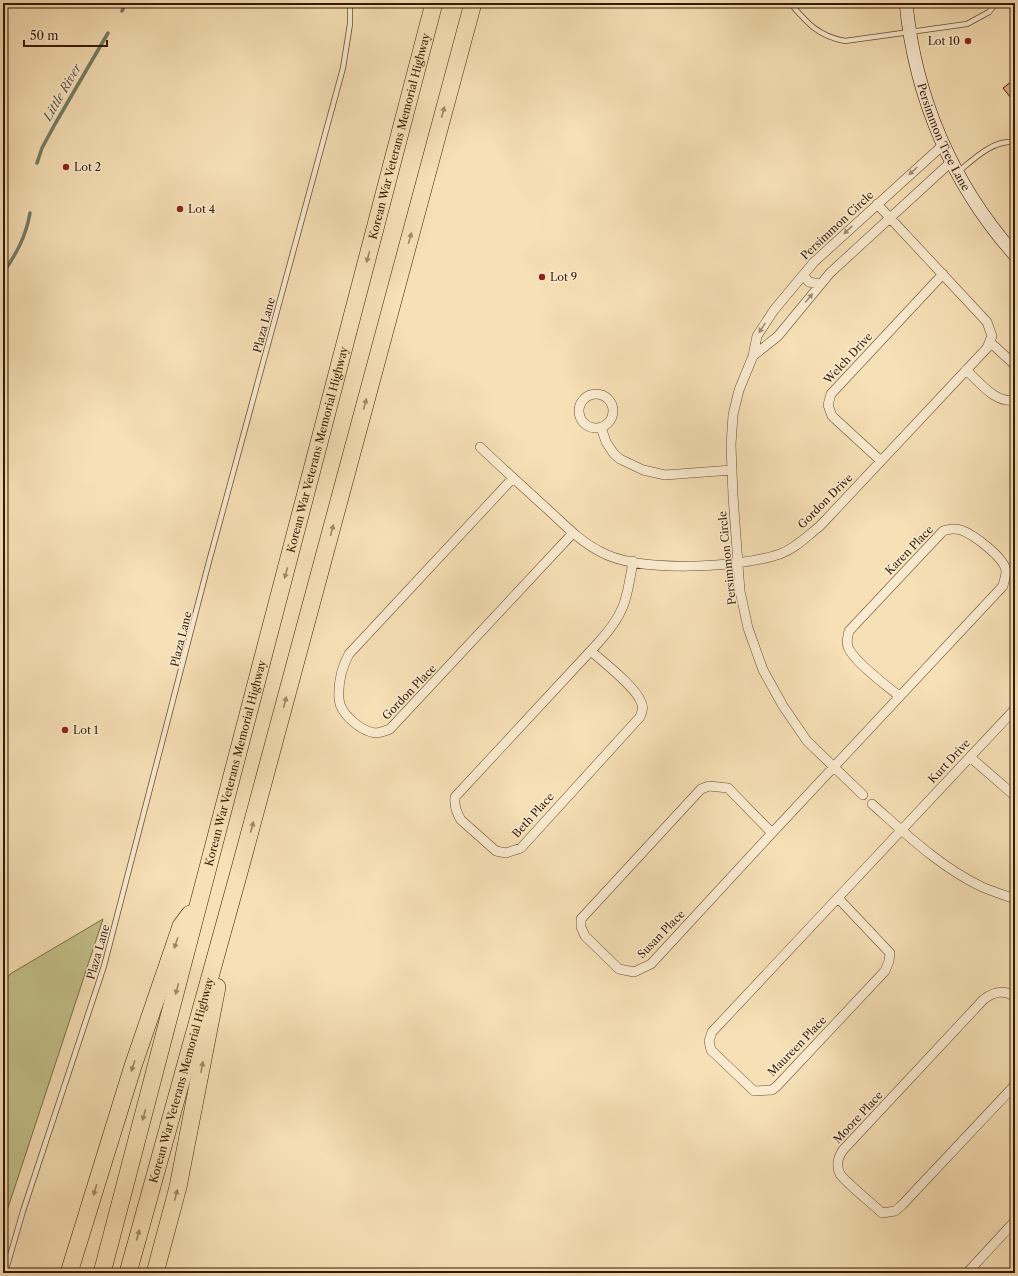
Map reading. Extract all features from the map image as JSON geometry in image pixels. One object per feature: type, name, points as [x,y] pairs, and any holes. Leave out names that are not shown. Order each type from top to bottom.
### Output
[{"type":"highway","name":"Korean War Veterans Memorial Highway","points":[[102,1273],[434,3]]},
{"type":"highway","name":"Korean War Veterans Memorial Highway","points":[[128,1273],[241,865],[473,3]]},
{"type":"highway","name":"Korean War Veterans Memorial Highway","points":[[155,1273],[178,1187],[241,865]]},
{"type":"highway","name":"Korean War Veterans Memorial Highway","points":[[69,1273],[133,1066],[181,926],[201,897]]},
{"type":"street","name":"Persimmon Tree Lane","points":[[906,3],[909,33],[922,89],[942,145],[988,222],[1015,255]]},
{"type":"street","name":"Persimmon Circle","points":[[863,795],[807,741],[783,706],[763,670],[748,628],[740,591],[738,564],[731,445],[733,415],[740,390],[753,356],[757,336],[774,310],[814,262],[942,145]]},
{"type":"street","points":[[753,356],[778,336],[830,273],[889,218],[954,167]]},
{"type":"street","points":[[877,204],[987,322],[992,336],[990,342],[1015,365]]},
{"type":"street","name":"Welch Drive","points":[[880,461],[832,416],[828,405],[831,394],[943,274]]},
{"type":"street","points":[[803,276],[809,282],[820,284]]},
{"type":"street","name":"Gordon Drive","points":[[480,447],[581,540],[602,553],[623,560],[682,566],[738,564],[780,554],[794,547],[820,526],[966,370],[990,342]]},
{"type":"street","points":[[966,370],[997,398],[1007,401],[1015,400]]},
{"type":"street","points":[[602,427],[606,442],[614,454],[620,459],[643,470],[665,475],[732,470]]},
{"type":"street","name":"Gordon Place","points":[[514,478],[349,654],[342,666],[338,698],[345,713],[367,731],[377,733],[390,729],[573,533]]},
{"type":"street","name":"Karen Place","points":[[772,833],[1003,586],[1006,570],[999,558],[996,554],[963,530],[953,528],[943,531],[849,631],[847,641],[848,647],[854,657],[900,696]]},
{"type":"street","name":"Beth Place","points":[[591,650],[637,693],[642,703],[643,710],[640,717],[521,848],[506,853],[496,850],[456,814],[454,804],[455,797],[591,650],[612,628],[622,611],[627,596],[633,561]]},
{"type":"street","name":"Kurt Drive","points":[[902,830],[1015,709]]},
{"type":"street","points":[[970,757],[1015,796]]},
{"type":"street","name":"Susan Place","points":[[709,786],[728,788],[772,833],[651,964],[644,968],[634,972],[619,969],[585,936],[581,919],[701,789],[709,786]]},
{"type":"street","points":[[872,804],[944,865],[980,886],[1015,899]]},
{"type":"street","name":"Maureen Place","points":[[838,898],[890,953],[885,971],[777,1086],[772,1090],[754,1091],[712,1050],[709,1041],[712,1032],[838,898],[902,830]]},
{"type":"street","name":"Moore Place","points":[[1015,997],[1008,993],[1001,992],[992,994],[984,999],[843,1150],[839,1156],[838,1164],[840,1174],[882,1212],[895,1211],[902,1206],[1015,1085]]},
{"type":"street","points":[[967,1273],[1015,1221]]},
{"type":"lane","name":"Plaza Lane","points":[[5,1273],[22,1211],[104,966],[208,569],[343,68],[350,24],[350,3]]},
{"type":"lane","points":[[790,3],[816,31],[830,38],[845,41],[967,24],[989,12],[996,3]]},
{"type":"lane","points":[[954,167],[995,145],[1015,142]]},
{"type":"shaded area","points":[[103,919],[3,1223],[3,984],[10,974]]},
{"type":"building","points":[[1015,79],[1015,103],[1003,88]]},
{"type":"waterway","name":"Little River","points":[[122,11],[126,3]]},
{"type":"waterway","name":"Little River","points":[[37,163],[42,148],[55,124],[108,33]]},
{"type":"waterway","name":"Little River","points":[[3,273],[20,244],[30,213]]},
{"type":"place","name":"Lot 10","points":[[968,41]]},
{"type":"place","name":"Lot 2","points":[[66,167]]},
{"type":"place","name":"Lot 4","points":[[180,209]]},
{"type":"place","name":"Lot 9","points":[[542,277]]},
{"type":"place","name":"Lot 1","points":[[65,730]]}]
